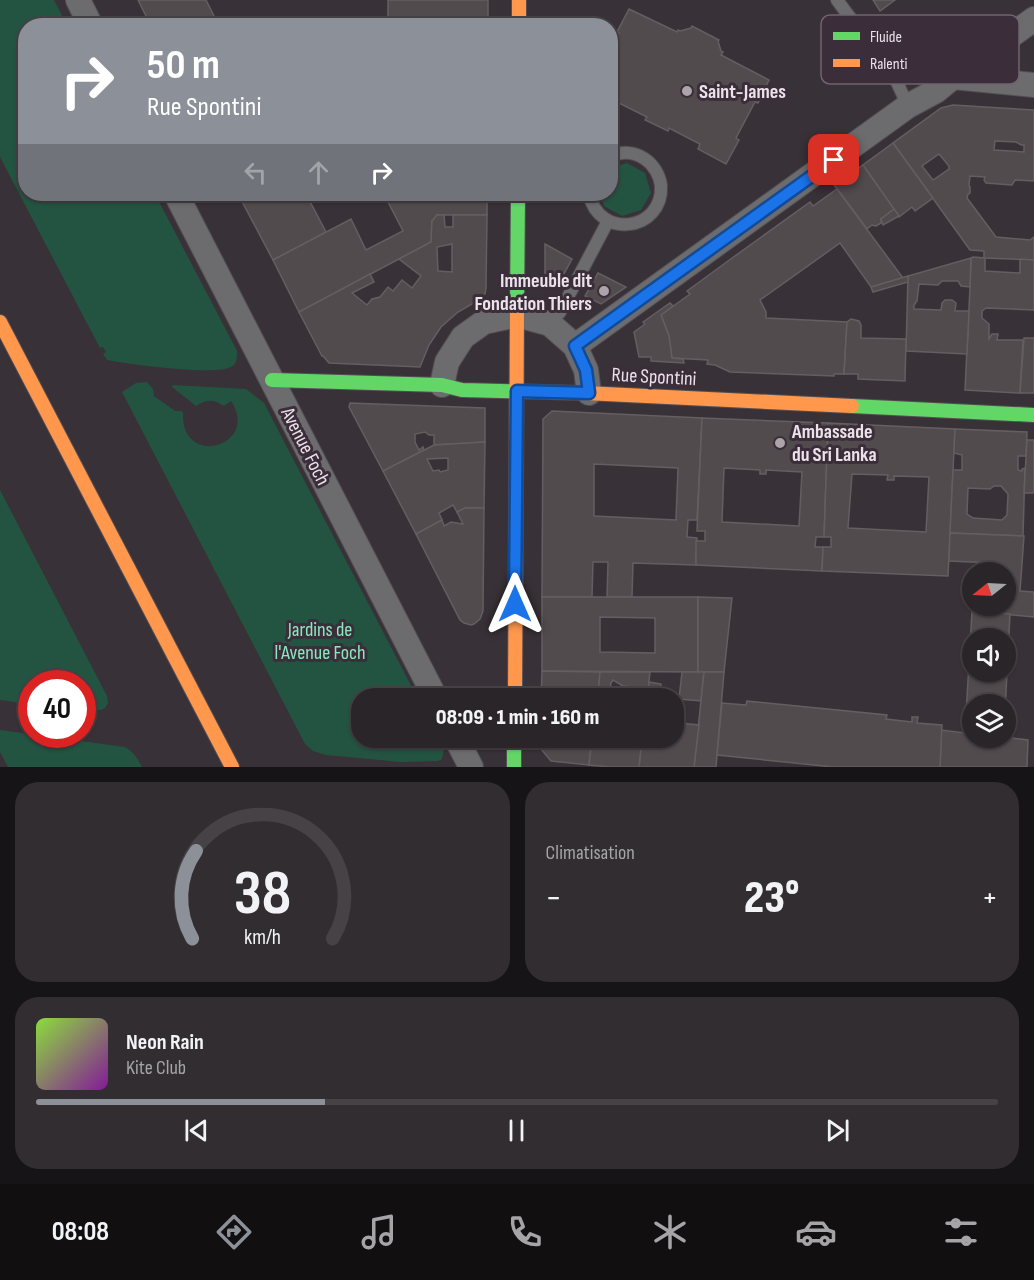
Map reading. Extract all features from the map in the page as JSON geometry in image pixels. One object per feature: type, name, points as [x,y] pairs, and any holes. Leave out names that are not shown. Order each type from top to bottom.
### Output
[{"type":"street","points":[[78,0],[87,18]]},
{"type":"street","points":[[519,0],[519,18]]},
{"type":"street","points":[[1019,30],[1034,19]]},
{"type":"street","points":[[575,346],[908,106],[936,91],[944,84]]},
{"type":"street","points":[[1016,84],[1034,86]]},
{"type":"street","name":"Avenue Foch","points":[[181,201],[430,688]]},
{"type":"street","points":[[515,688],[518,201]]},
{"type":"street","points":[[442,385],[447,362],[463,337],[484,322],[517,315],[550,324],[575,346],[586,370],[589,393]]},
{"type":"street","points":[[0,322],[232,767]]},
{"type":"street","name":"Rue Spontini","points":[[272,380],[442,385],[462,390],[589,393],[1034,415]]},
{"type":"street","points":[[461,748],[471,767]]},
{"type":"street","points":[[514,748],[514,767]]},
{"type":"lane","points":[[837,0],[848,15]]},
{"type":"lane","points":[[898,84],[908,106]]},
{"type":"lane","points":[[591,201],[598,213],[608,221],[619,225],[631,225],[641,221],[651,214],[658,204],[661,193],[660,182],[649,162],[639,155],[618,154]]},
{"type":"lane","points":[[550,324],[560,312],[608,221]]},
{"type":"green space","points":[[0,0],[54,0],[63,18],[18,18],[18,191],[0,157]]},
{"type":"green space","points":[[627,163],[645,173],[651,193],[641,210],[622,216],[604,206],[602,201],[618,201],[618,166]]},
{"type":"green space","points":[[23,201],[159,201],[237,351],[237,358],[233,366],[222,369],[170,368],[107,360],[103,354],[106,352],[103,347],[100,348]]},
{"type":"green space","name":"Jardins de l'Avenue Foch","points":[[147,382],[153,389],[154,396],[175,411],[183,412],[185,430],[193,441],[205,446],[217,445],[228,440],[236,430],[237,417],[231,401],[224,406],[210,401],[196,406],[172,387],[173,385],[246,389],[264,403],[412,688],[351,688],[351,748],[442,748],[441,760],[401,762],[326,755],[313,751],[305,744],[122,392],[136,383]]},
{"type":"green space","points":[[0,490],[93,670],[18,670],[18,702],[0,700]]},
{"type":"green space","points":[[96,675],[107,696],[108,703],[101,710],[96,710]]},
{"type":"green space","points":[[0,730],[18,732],[18,748],[96,748],[96,743],[125,747],[133,753],[142,767],[8,767],[0,752]]},
{"type":"building","points":[[138,0],[206,0],[215,18],[147,18]]},
{"type":"building","points":[[388,0],[488,0],[488,18],[388,17]]},
{"type":"building","points":[[873,0],[895,0],[880,11]]},
{"type":"building","name":"Saint-James","points":[[629,9],[677,32],[692,26],[719,40],[723,52],[721,55],[769,80],[758,103],[755,102],[736,138],[739,140],[726,164],[698,149],[700,144],[669,128],[668,131],[645,120],[647,117],[618,102],[618,30]]},
{"type":"building","points":[[953,105],[1034,110],[1034,181],[1015,180],[1012,185],[986,183],[985,177],[970,176],[970,193],[967,198],[996,237],[1030,240],[1034,237],[1034,260],[984,258],[984,251],[970,250],[893,143],[941,108]],"holes":[[[995,141],[1016,142],[1024,145],[1024,152],[994,150]],[[939,154],[949,169],[933,180],[922,166]]]},
{"type":"building","points":[[893,143],[933,198],[915,211],[912,207],[899,217],[863,165]]},
{"type":"building","points":[[863,165],[894,209],[881,219],[881,223],[867,229],[834,185]]},
{"type":"building","points":[[837,189],[903,278],[871,287],[840,243],[760,300],[766,312],[766,318],[847,322],[844,374],[834,374],[834,376],[730,372],[707,364],[708,360],[672,358],[669,336],[661,315],[690,294],[687,291],[810,202],[813,206]]},
{"type":"building","points":[[242,201],[310,201],[326,232],[273,260]]},
{"type":"building","points":[[388,201],[487,201],[487,215],[437,215],[432,221],[431,242],[299,312],[273,260],[351,219],[366,250],[403,231]]},
{"type":"building","points":[[894,209],[899,216],[883,225],[881,219]]},
{"type":"building","points":[[437,215],[444,215],[445,227],[453,227],[453,215],[487,215],[485,294],[458,312],[441,327],[429,345],[420,367],[329,363],[322,356],[299,312],[370,274],[374,282],[352,293],[367,305],[372,299],[380,297],[388,287],[393,291],[402,280],[412,288],[421,276],[399,259],[431,242],[432,221]],"holes":[[[452,244],[452,272],[438,271],[437,247]]]},
{"type":"building","points":[[545,244],[572,259],[559,283],[545,275]]},
{"type":"building","points":[[971,258],[985,258],[985,271],[1020,273],[1020,259],[1034,260],[1034,310],[986,308],[982,311],[982,318],[989,324],[989,339],[992,334],[998,334],[997,340],[1023,340],[1020,393],[965,390]]},
{"type":"building","points":[[971,258],[970,287],[961,286],[958,281],[942,281],[938,285],[919,284],[917,301],[914,305],[914,309],[941,310],[945,300],[952,300],[956,303],[955,311],[969,311],[967,354],[906,351],[908,276]]},
{"type":"building","name":"Immeuble dit Fondation Thiers","points":[[598,273],[626,287],[601,304],[585,296]]},
{"type":"building","points":[[908,276],[908,282],[873,292],[871,287]]},
{"type":"building","points":[[670,303],[673,306],[661,315],[669,336],[672,358],[683,359],[684,363],[651,361],[651,357],[639,357],[634,332],[645,324],[643,322]]},
{"type":"building","points":[[851,319],[859,321],[861,338],[906,339],[905,381],[858,379],[858,374],[844,374],[847,322]]},
{"type":"building","points":[[1024,338],[1034,338],[1034,393],[1020,393]]},
{"type":"building","points":[[350,403],[485,408],[485,442],[434,445],[434,435],[425,432],[415,434],[415,442],[419,450],[423,447],[424,450],[383,471],[349,407]]},
{"type":"building","points":[[552,411],[702,418],[697,520],[688,520],[687,537],[697,538],[696,565],[633,563],[632,597],[607,597],[608,562],[593,562],[592,597],[542,597],[543,419]],"holes":[[[594,464],[678,468],[676,520],[594,516]]]},
{"type":"building","points":[[702,418],[828,423],[824,537],[816,537],[815,547],[823,547],[822,571],[696,565],[696,541],[705,541],[705,531],[697,531]],"holes":[[[724,468],[760,470],[760,474],[766,474],[766,470],[802,472],[799,526],[722,522]]]},
{"type":"building","points":[[828,423],[955,429],[948,576],[822,571],[823,547],[831,547],[831,537],[824,537]],"holes":[[[852,474],[888,475],[887,480],[894,480],[894,476],[929,477],[926,532],[848,528]]]},
{"type":"building","points":[[955,429],[1027,432],[1026,456],[1018,456],[1018,470],[1022,471],[1025,468],[1023,536],[950,533],[953,470],[962,470],[962,455],[954,453]],"holes":[[[994,486],[1001,486],[1008,494],[1007,515],[1002,520],[973,518],[967,514],[968,488],[990,489]]]},
{"type":"building","points":[[1027,440],[1034,440],[1034,493],[1024,493]]},
{"type":"building","points":[[485,442],[484,508],[465,508],[457,512],[453,505],[439,513],[442,520],[416,534],[383,471],[434,445]],"holes":[[[448,458],[448,470],[433,471],[427,459]]]},
{"type":"building","points":[[465,508],[484,508],[483,611],[480,619],[471,625],[460,620],[416,534],[442,520],[444,526],[451,522],[463,524],[457,512]]},
{"type":"building","points":[[950,533],[1024,536],[1020,591],[1034,592],[1034,617],[1016,615],[1016,562],[949,561]]},
{"type":"building","points":[[542,597],[698,597],[698,672],[542,671]],"holes":[[[600,617],[655,618],[655,653],[600,652]]]},
{"type":"building","points":[[698,597],[732,598],[724,672],[698,672]]},
{"type":"building","points":[[972,616],[1010,616],[1009,628],[971,628]]},
{"type":"building","points":[[542,671],[600,672],[598,688],[541,688]]},
{"type":"building","points":[[600,672],[650,672],[648,688],[623,686],[613,680],[610,688],[599,688]]},
{"type":"building","points":[[682,672],[704,672],[701,701],[684,699],[684,688],[680,688]]},
{"type":"building","points":[[704,672],[724,672],[716,767],[694,767]]},
{"type":"building","points":[[649,682],[661,684],[660,688],[648,688]]},
{"type":"building","points":[[968,682],[1007,682],[1006,694],[967,694]]},
{"type":"building","points":[[747,701],[887,715],[886,719],[912,722],[912,717],[918,717],[917,723],[942,725],[940,767],[833,767],[717,755],[722,703],[746,705]]},
{"type":"building","points":[[684,724],[699,725],[694,767],[639,767],[641,748],[684,748]]},
{"type":"building","points":[[941,730],[962,733],[962,748],[1016,748],[1016,738],[1028,740],[1027,767],[940,767]]},
{"type":"building","points":[[591,748],[589,765],[551,761],[541,749]]},
{"type":"building","points":[[591,748],[641,748],[639,767],[589,765]]},
{"type":"traffic: fast","points":[[517,307],[518,201]]},
{"type":"traffic: fast","points":[[272,380],[442,385],[462,390],[585,393]]},
{"type":"traffic: fast","points":[[852,406],[1034,415]]},
{"type":"traffic: fast","points":[[514,748],[514,767]]},
{"type":"traffic: slow","points":[[519,0],[519,18]]},
{"type":"traffic: slow","points":[[515,688],[517,307]]},
{"type":"traffic: slow","points":[[0,322],[232,767]]},
{"type":"traffic: slow","points":[[585,393],[852,406]]},
{"type":"place","name":"Saint-James","points":[[687,91]]},
{"type":"place","name":"Immeuble dit Fondation Thiers","points":[[604,291]]},
{"type":"place","name":"Ambassade du Sri Lanka","points":[[780,443]]},
{"type":"route","points":[[515,604],[517,391],[589,393],[586,370],[575,346],[834,160]]}]
